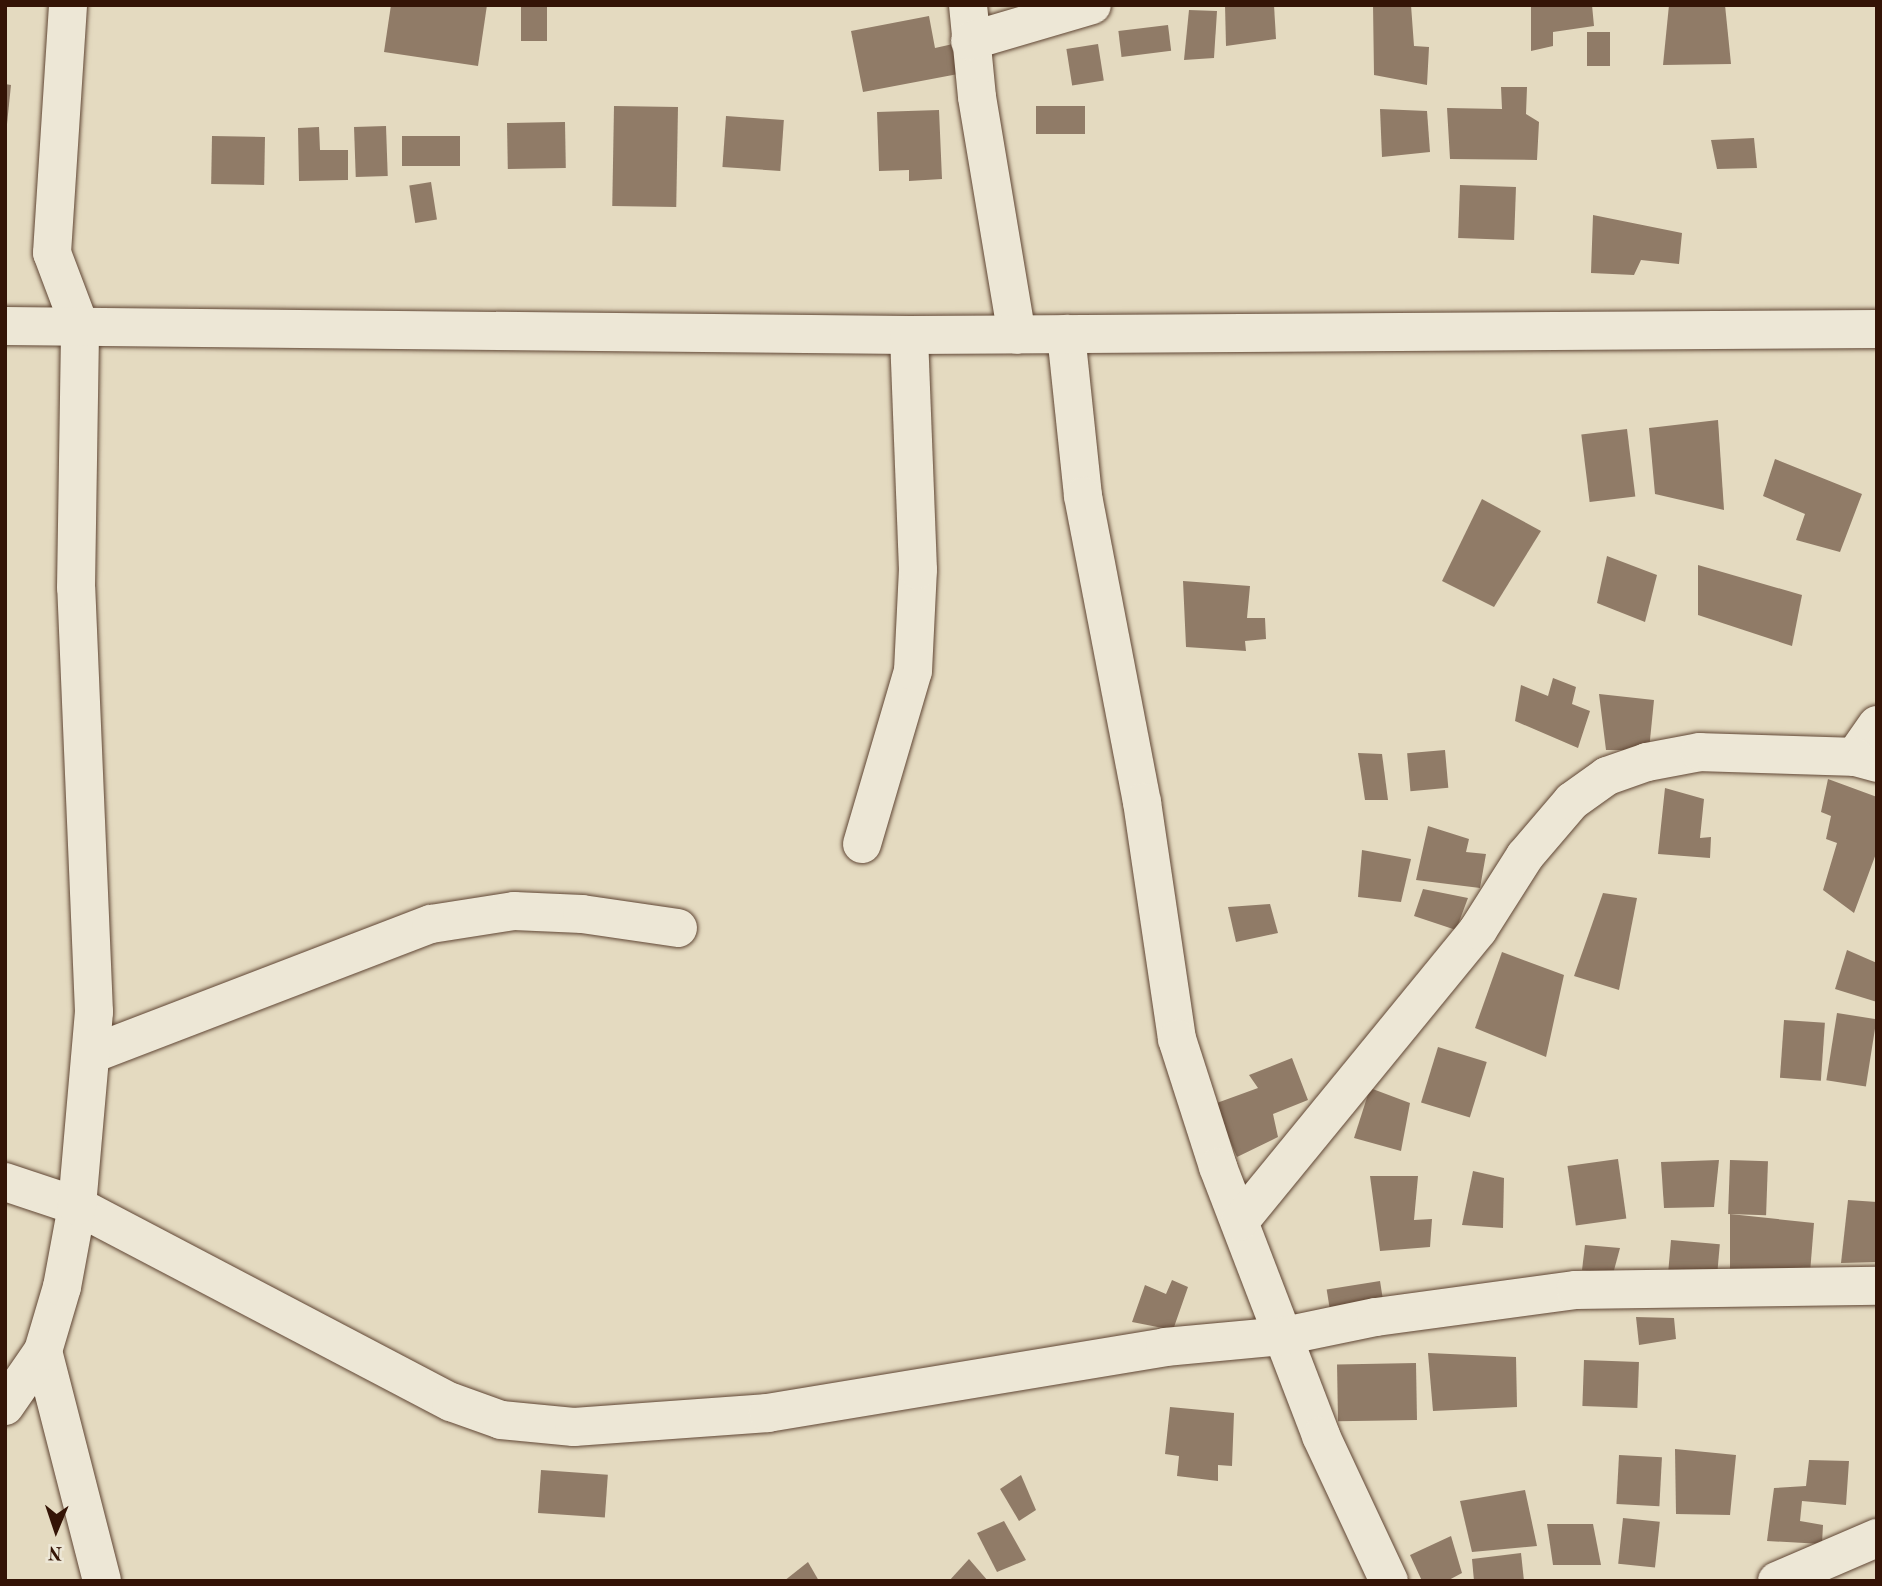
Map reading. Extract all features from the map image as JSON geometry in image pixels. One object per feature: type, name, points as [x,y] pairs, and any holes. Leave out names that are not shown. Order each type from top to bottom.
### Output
[{"type":"street","points":[[5,1406],[43,1351],[77,1206],[92,1054],[92,944],[76,588],[80,327],[52,253],[68,5]]},
{"type":"street","points":[[1017,335],[969,23],[1091,5]]},
{"type":"street","points":[[5,326],[909,335],[1877,329]]},
{"type":"street","points":[[1066,334],[1083,496],[1143,802],[1177,1040],[1198,1110],[1321,1436],[1389,1581]]},
{"type":"street","points":[[862,844],[913,671],[918,556],[909,335]]},
{"type":"street","points":[[1240,1221],[1478,930],[1525,856],[1572,801],[1607,776],[1647,762],[1700,752],[1866,760],[1877,725]]},
{"type":"street","points":[[92,1054],[431,924],[514,911],[582,914],[678,928]]},
{"type":"street","points":[[5,1182],[77,1206],[451,1402],[501,1420],[574,1427],[768,1413],[1165,1348],[1284,1336],[1376,1317],[1576,1290],[1877,1286]]},
{"type":"street","points":[[43,1351],[102,1581]]},
{"type":"street","points":[[1777,1581],[1877,1538]]},
{"type":"building","points":[[391,5],[487,5],[478,66],[384,52]]},
{"type":"building","points":[[521,5],[547,5],[547,41],[521,41]]},
{"type":"building","points":[[1225,5],[1274,5],[1276,39],[1226,46]]},
{"type":"building","points":[[1373,5],[1411,5],[1414,46],[1429,47],[1427,85],[1374,75]]},
{"type":"building","points":[[1531,5],[1592,5],[1594,26],[1553,32],[1553,46],[1531,51]]},
{"type":"building","points":[[1669,5],[1725,5],[1731,64],[1663,65]]},
{"type":"building","points":[[1189,10],[1217,11],[1214,58],[1184,60]]},
{"type":"building","points":[[929,16],[935,48],[953,44],[958,74],[863,92],[851,31]]},
{"type":"building","points":[[1168,25],[1171,51],[1122,57],[1118,31]]},
{"type":"building","points":[[1587,32],[1610,32],[1610,66],[1587,66]]},
{"type":"building","points":[[1098,44],[1104,81],[1072,86],[1066,49]]},
{"type":"building","points":[[5,84],[11,85],[7,124],[5,124]]},
{"type":"building","points":[[1501,87],[1527,87],[1526,114],[1539,122],[1537,160],[1450,159],[1447,108],[1502,109]]},
{"type":"building","points":[[614,106],[678,107],[676,207],[612,206]]},
{"type":"building","points":[[1036,106],[1085,106],[1085,134],[1036,134]]},
{"type":"building","points":[[1380,109],[1427,111],[1430,152],[1382,157]]},
{"type":"building","points":[[939,110],[942,179],[909,181],[909,170],[879,171],[877,112]]},
{"type":"building","points":[[726,116],[784,120],[780,171],[722,167]]},
{"type":"building","points":[[565,122],[566,168],[508,169],[507,123]]},
{"type":"building","points":[[386,126],[388,176],[356,177],[354,127]]},
{"type":"building","points":[[319,127],[320,150],[348,150],[348,180],[299,181],[298,128]]},
{"type":"building","points":[[212,136],[265,137],[264,185],[211,184]]},
{"type":"building","points":[[402,136],[460,136],[460,166],[402,166]]},
{"type":"building","points":[[1754,138],[1757,168],[1717,169],[1711,140]]},
{"type":"building","points":[[431,182],[437,220],[415,223],[409,185]]},
{"type":"building","points":[[1460,185],[1516,187],[1514,240],[1458,238]]},
{"type":"building","points":[[1593,215],[1682,233],[1679,264],[1641,260],[1634,275],[1591,273]]},
{"type":"building","points":[[1718,420],[1724,510],[1655,494],[1649,428]]},
{"type":"building","points":[[1627,429],[1635,496],[1590,502],[1581,435]]},
{"type":"building","points":[[1775,459],[1862,494],[1840,552],[1796,540],[1805,514],[1763,496]]},
{"type":"building","points":[[1482,499],[1541,531],[1494,607],[1442,581]]},
{"type":"building","points":[[1607,556],[1657,575],[1645,622],[1597,603]]},
{"type":"building","points":[[1698,565],[1802,595],[1792,646],[1698,615]]},
{"type":"building","points":[[1183,581],[1250,586],[1247,618],[1265,618],[1266,639],[1245,641],[1246,651],[1186,647]]},
{"type":"building","points":[[1553,678],[1576,687],[1572,704],[1590,711],[1578,748],[1515,721],[1521,685],[1548,696]]},
{"type":"building","points":[[1599,694],[1654,700],[1649,750],[1606,750]]},
{"type":"building","points":[[1445,750],[1448,788],[1410,791],[1407,753]]},
{"type":"building","points":[[1358,753],[1382,754],[1388,800],[1365,800]]},
{"type":"building","points":[[1828,779],[1877,797],[1877,851],[1854,913],[1823,890],[1837,843],[1826,839],[1831,816],[1821,812]]},
{"type":"building","points":[[1665,788],[1704,799],[1700,838],[1711,837],[1710,858],[1658,854]]},
{"type":"building","points":[[1428,826],[1469,839],[1466,852],[1486,854],[1480,888],[1416,880]]},
{"type":"building","points":[[1362,850],[1411,859],[1401,902],[1358,897]]},
{"type":"building","points":[[1423,889],[1468,898],[1456,930],[1414,916]]},
{"type":"building","points":[[1603,893],[1637,898],[1619,990],[1574,976]]},
{"type":"building","points":[[1270,904],[1278,933],[1236,942],[1228,907]]},
{"type":"building","points":[[1847,950],[1877,963],[1877,1002],[1835,989]]},
{"type":"building","points":[[1502,952],[1564,975],[1546,1057],[1475,1028]]},
{"type":"building","points":[[1837,1013],[1877,1019],[1866,1086],[1826,1080]]},
{"type":"building","points":[[1784,1020],[1825,1023],[1821,1081],[1780,1078]]},
{"type":"building","points":[[1438,1047],[1487,1062],[1470,1117],[1421,1102]]},
{"type":"building","points":[[1292,1058],[1308,1100],[1273,1114],[1278,1137],[1237,1157],[1214,1104],[1258,1088],[1249,1075]]},
{"type":"building","points":[[1370,1088],[1410,1103],[1401,1151],[1354,1138]]},
{"type":"building","points":[[1618,1159],[1626,1218],[1576,1226],[1567,1166]]},
{"type":"building","points":[[1719,1160],[1714,1207],[1664,1208],[1661,1162]]},
{"type":"building","points":[[1730,1160],[1768,1161],[1766,1215],[1728,1214]]},
{"type":"building","points":[[1473,1171],[1504,1178],[1503,1228],[1462,1225]]},
{"type":"building","points":[[1370,1176],[1418,1176],[1414,1220],[1432,1219],[1430,1247],[1380,1251]]},
{"type":"building","points":[[1848,1200],[1877,1202],[1877,1262],[1841,1263]]},
{"type":"building","points":[[1730,1214],[1814,1223],[1810,1273],[1730,1271]]},
{"type":"building","points":[[1671,1240],[1720,1244],[1717,1274],[1668,1270]]},
{"type":"building","points":[[1585,1245],[1620,1248],[1613,1274],[1582,1270]]},
{"type":"building","points":[[1172,1280],[1188,1287],[1173,1330],[1132,1322],[1145,1285],[1166,1294]]},
{"type":"building","points":[[1380,1281],[1384,1306],[1331,1314],[1327,1289]]},
{"type":"building","points":[[1636,1317],[1674,1318],[1676,1339],[1639,1345]]},
{"type":"building","points":[[1428,1353],[1516,1357],[1517,1407],[1433,1411]]},
{"type":"building","points":[[1584,1360],[1639,1362],[1637,1408],[1582,1406]]},
{"type":"building","points":[[1416,1363],[1417,1420],[1338,1421],[1337,1364]]},
{"type":"building","points":[[1170,1407],[1234,1413],[1232,1466],[1218,1465],[1218,1481],[1177,1476],[1179,1456],[1165,1454]]},
{"type":"building","points":[[1675,1449],[1736,1455],[1730,1515],[1676,1514]]},
{"type":"building","points":[[1619,1455],[1662,1457],[1659,1506],[1616,1504]]},
{"type":"building","points":[[1809,1460],[1849,1461],[1846,1505],[1802,1501],[1800,1521],[1823,1525],[1822,1544],[1767,1541],[1774,1488],[1806,1486]]},
{"type":"building","points":[[541,1470],[608,1475],[605,1518],[538,1513]]},
{"type":"building","points":[[1021,1475],[1036,1510],[1019,1521],[1000,1489]]},
{"type":"building","points":[[1525,1490],[1537,1546],[1472,1552],[1460,1501]]},
{"type":"building","points":[[1623,1518],[1660,1522],[1655,1568],[1618,1564]]},
{"type":"building","points":[[1004,1521],[1026,1560],[997,1572],[977,1533]]},
{"type":"building","points":[[1547,1524],[1593,1524],[1601,1565],[1553,1565]]},
{"type":"building","points":[[1451,1536],[1462,1573],[1447,1581],[1422,1581],[1410,1555]]},
{"type":"building","points":[[1521,1553],[1524,1581],[1474,1581],[1472,1559]]},
{"type":"building","points":[[969,1559],[988,1581],[949,1581]]},
{"type":"building","points":[[808,1562],[819,1581],[784,1581]]}]
